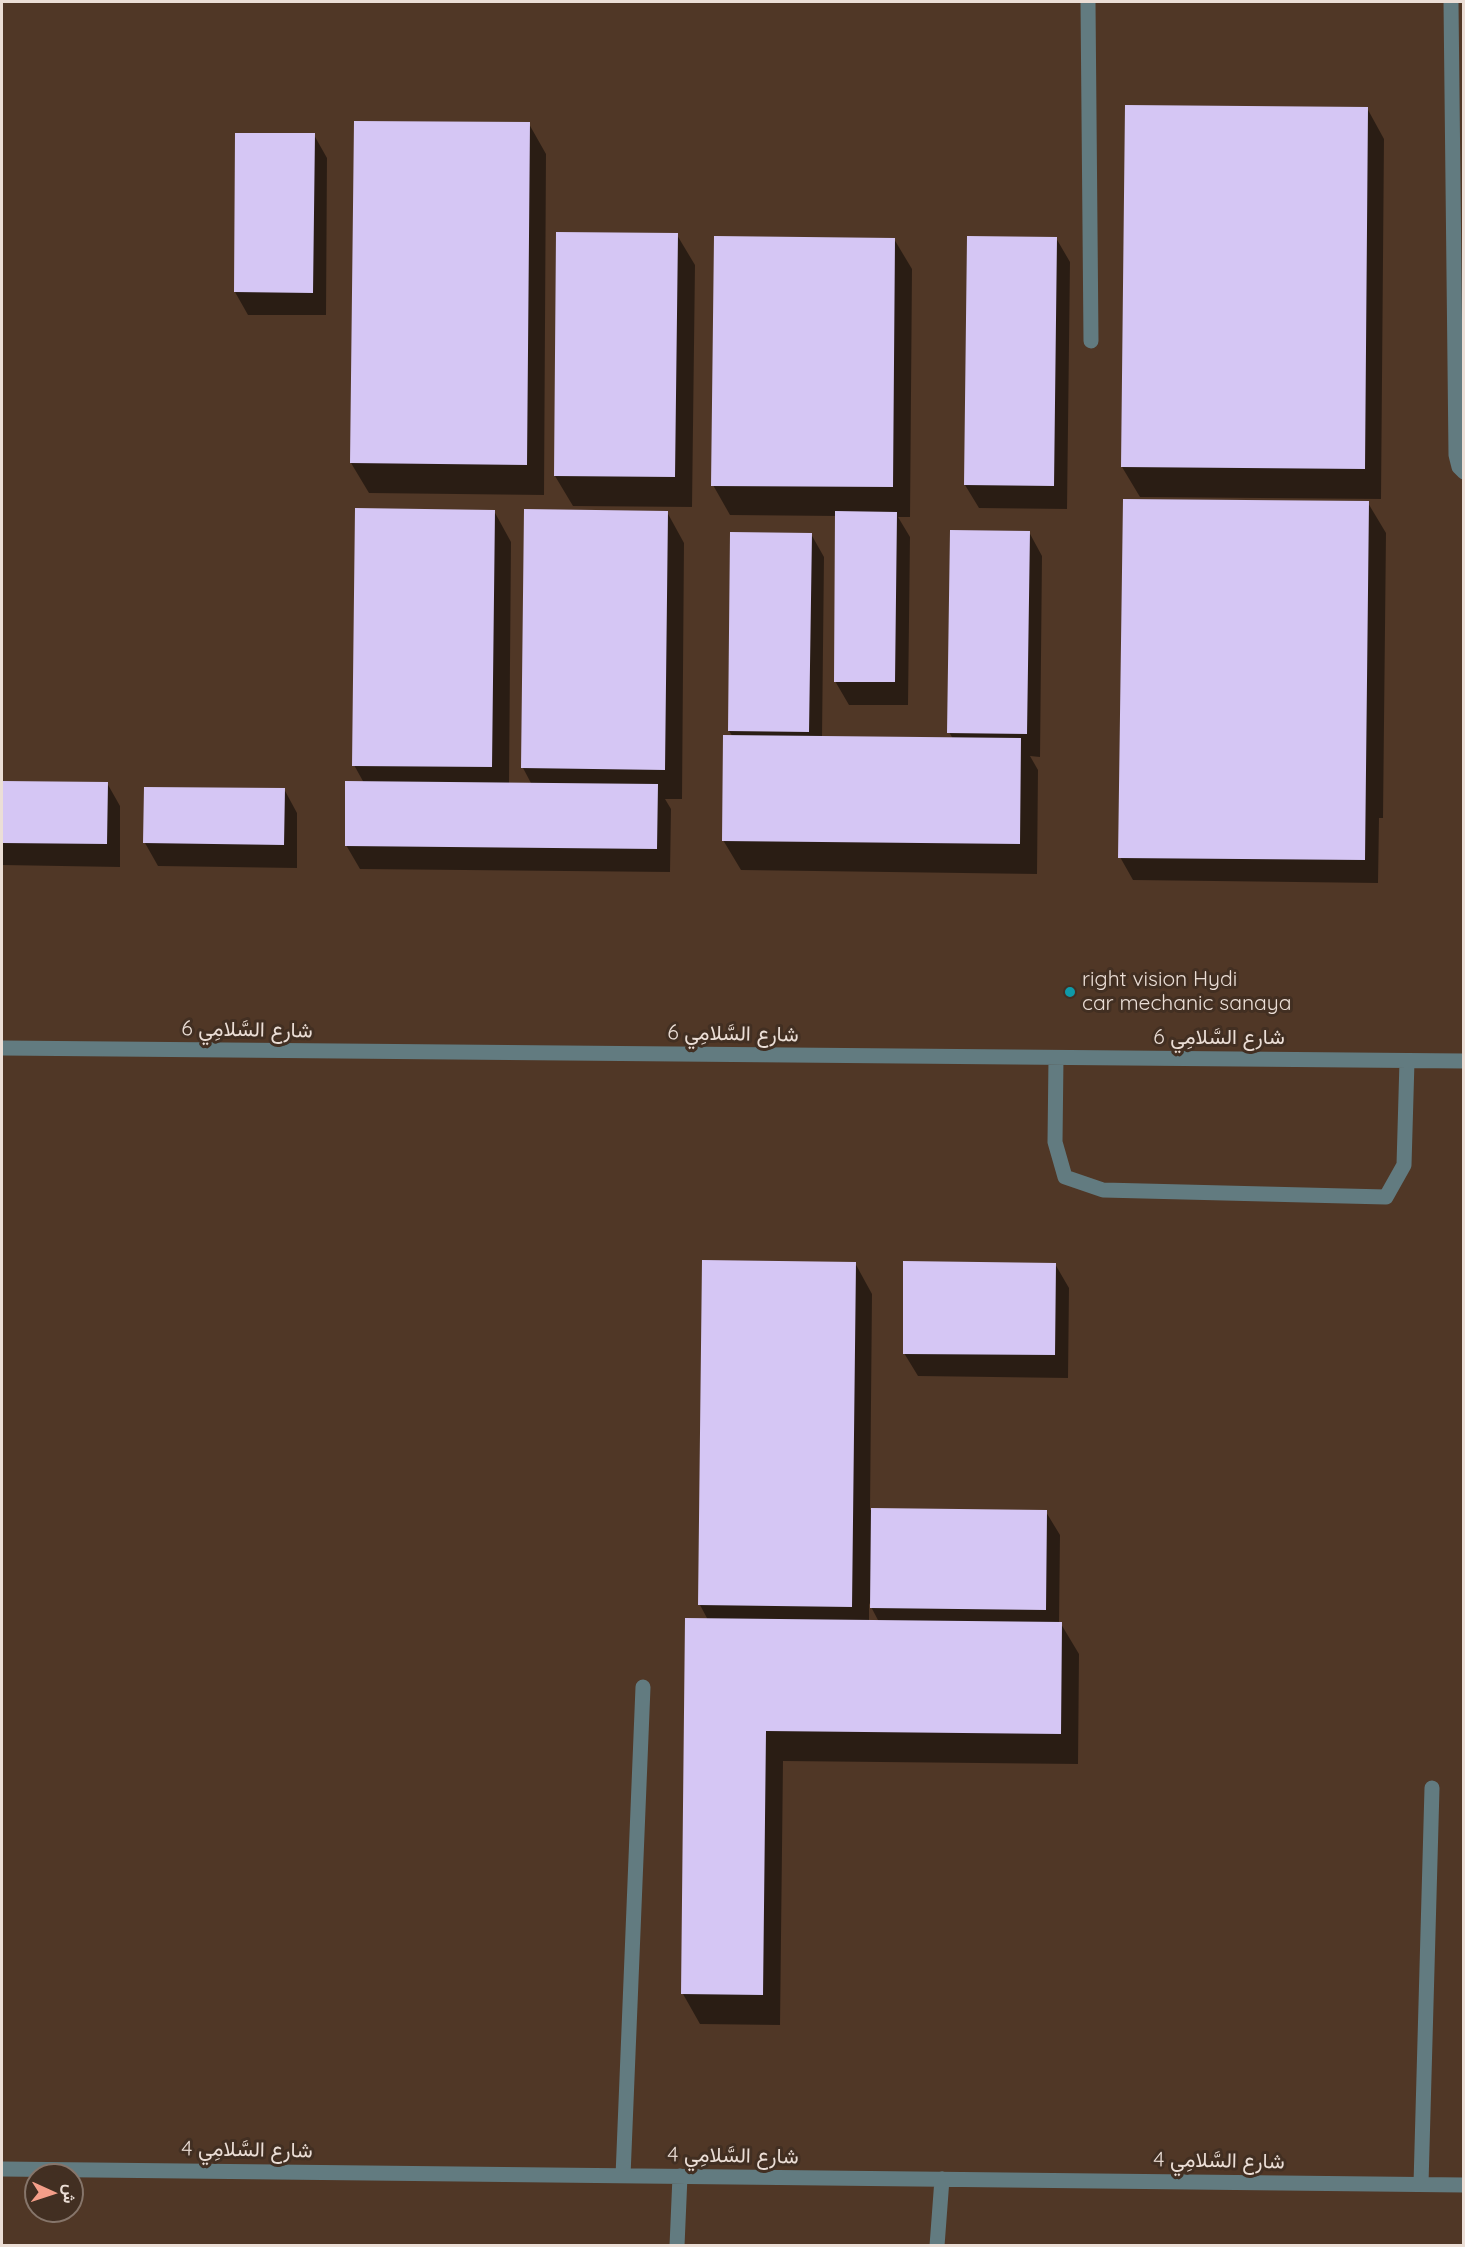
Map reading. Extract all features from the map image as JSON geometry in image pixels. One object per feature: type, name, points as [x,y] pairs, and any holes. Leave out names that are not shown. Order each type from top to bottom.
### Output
[{"type":"street","points":[[1088,2],[1091,341]]},
{"type":"street","points":[[1450,2],[1456,455],[1459,467],[1464,472]]},
{"type":"street","name":"شارع السَّلامِي 6","points":[[2,1048],[1464,1061]]},
{"type":"street","points":[[1056,1058],[1055,1142],[1065,1177],[1103,1190],[1386,1197],[1404,1164],[1407,1060]]},
{"type":"street","points":[[623,2176],[643,1687]]},
{"type":"street","points":[[1421,2184],[1432,1788]]},
{"type":"street","name":"شارع السَّلامِي 4","points":[[2,2169],[1464,2185]]},
{"type":"street","points":[[677,2246],[680,2176]]},
{"type":"street","points":[[937,2246],[942,2179]]},
{"type":"shaded area","points":[[2,2],[1463,2],[1463,2245],[2,2246]]},
{"type":"building","points":[[1125,105],[1368,107],[1365,469],[1121,467]]},
{"type":"building","points":[[354,121],[530,122],[527,465],[350,463]]},
{"type":"building","points":[[235,133],[315,133],[313,293],[234,292]]},
{"type":"building","points":[[556,232],[678,233],[675,477],[554,476]]},
{"type":"building","points":[[714,236],[895,238],[893,487],[711,486]]},
{"type":"building","points":[[967,236],[1057,237],[1054,486],[964,485]]},
{"type":"building","points":[[1123,499],[1369,501],[1365,860],[1118,858]]},
{"type":"building","points":[[355,508],[495,510],[492,767],[352,766]]},
{"type":"building","points":[[524,509],[668,511],[665,770],[521,768]]},
{"type":"building","points":[[835,511],[897,512],[895,682],[834,682]]},
{"type":"building","points":[[950,530],[1030,531],[1027,734],[947,733]]},
{"type":"building","points":[[730,532],[812,533],[809,732],[728,731]]},
{"type":"building","points":[[723,735],[1021,738],[1020,844],[722,841]]},
{"type":"building","points":[[2,781],[108,782],[107,844],[2,843]]},
{"type":"building","points":[[345,781],[658,784],[657,849],[345,846]]},
{"type":"building","points":[[144,787],[285,788],[284,845],[143,843]]},
{"type":"building","points":[[702,1260],[856,1262],[852,1607],[698,1605]]},
{"type":"building","points":[[903,1261],[1056,1263],[1055,1355],[903,1354]]},
{"type":"building","points":[[871,1508],[1047,1510],[1046,1610],[870,1608]]},
{"type":"building","points":[[685,1618],[1062,1622],[1061,1734],[766,1731],[763,1995],[681,1994]]},
{"type":"place","name":"right vision Hydi car mechanic sanaya","points":[[1070,992]]}]
